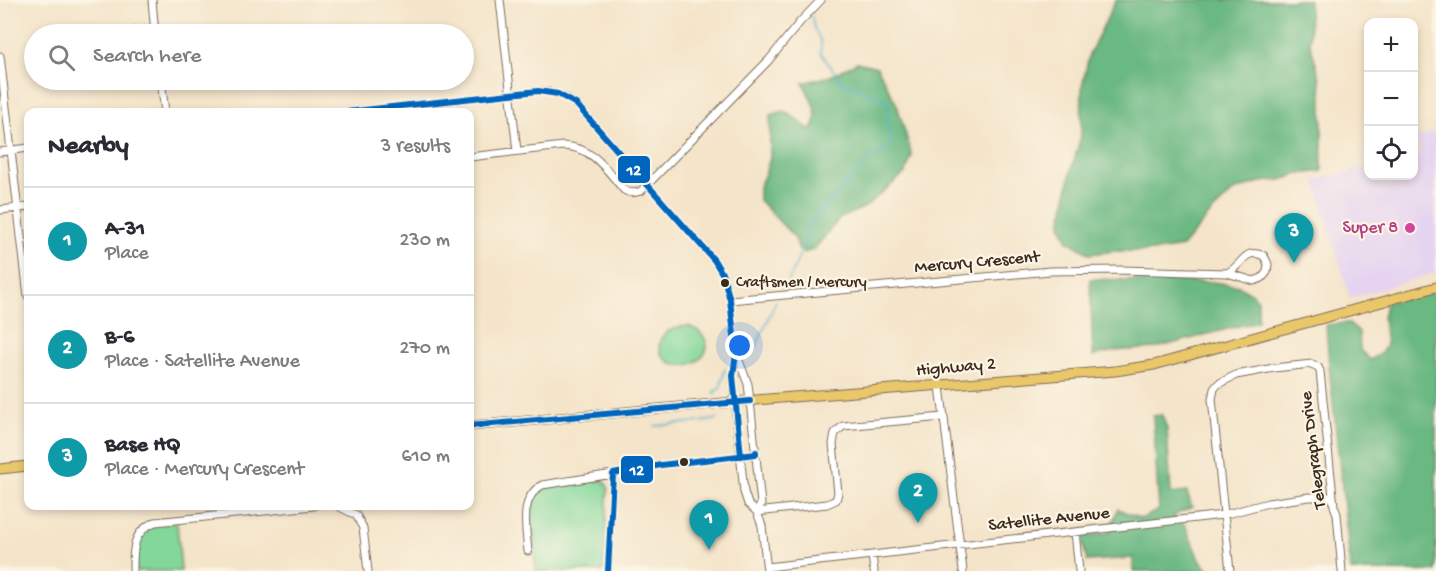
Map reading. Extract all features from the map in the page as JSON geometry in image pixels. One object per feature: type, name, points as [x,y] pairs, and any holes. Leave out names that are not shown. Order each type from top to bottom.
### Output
[{"type":"main road","name":"Highway 2","points":[[474,426],[750,400],[1115,372],[1154,365],[1436,287]]},
{"type":"main road","points":[[0,469],[24,466]]},
{"type":"street","points":[[152,0],[154,24]]},
{"type":"street","points":[[500,0],[517,151]]},
{"type":"street","points":[[474,156],[573,146],[596,158],[628,193],[641,191],[769,60],[821,0]]},
{"type":"street","points":[[0,56],[24,257]]},
{"type":"street","points":[[162,90],[164,108]]},
{"type":"street","points":[[383,108],[546,91],[562,95],[576,104],[714,260],[723,275],[730,300],[736,353],[735,402],[744,492],[748,504],[757,512],[764,537],[767,569]]},
{"type":"street","points":[[0,152],[24,148]]},
{"type":"street","points":[[0,210],[24,207]]},
{"type":"street","name":"Mercury Crescent","points":[[730,300],[1050,271],[1121,270],[1227,273],[1254,281],[1262,278],[1267,272],[1268,264],[1264,256],[1256,252],[1248,254],[1235,269],[1227,273]]},
{"type":"street","points":[[736,353],[748,384],[761,504],[757,512]]},
{"type":"street","name":"Telegraph Drive","points":[[1230,571],[1213,392],[1223,381],[1236,375],[1311,364],[1320,369],[1342,571]]},
{"type":"street","points":[[940,386],[963,571]]},
{"type":"street","points":[[757,512],[827,504],[836,500],[838,493],[833,444],[835,433],[843,426],[943,417]]},
{"type":"street","points":[[528,551],[526,504],[537,487],[547,483],[661,465],[756,454]]},
{"type":"street","points":[[608,571],[613,474]]},
{"type":"street","name":"Satellite Avenue","points":[[767,569],[1223,515],[1268,503],[1310,497],[1333,497]]},
{"type":"street","points":[[133,571],[134,543],[145,526],[155,522],[274,510]]},
{"type":"street","points":[[346,510],[356,515],[363,528],[368,571]]},
{"type":"street","points":[[1075,532],[1079,571]]},
{"type":"street","points":[[872,555],[874,571]]},
{"type":"shaded area","points":[[1436,131],[1436,273],[1350,298],[1315,180],[1364,168],[1364,180],[1418,180],[1418,155],[1421,154],[1418,137]]},
{"type":"green space","points":[[1116,0],[1309,0],[1310,43],[1320,79],[1322,99],[1322,171],[1260,182],[1234,191],[1211,213],[1182,247],[1157,251],[1116,251],[1090,254],[1068,241],[1061,225],[1071,171],[1081,137],[1082,87],[1089,55]]},
{"type":"green space","points":[[857,62],[877,67],[897,105],[912,156],[905,173],[865,207],[840,218],[815,248],[804,253],[799,250],[795,238],[759,200],[759,187],[770,158],[770,115],[783,111],[811,131],[816,119],[815,113],[803,83],[831,76]]},
{"type":"green space","points":[[1090,279],[1213,282],[1239,286],[1253,294],[1258,300],[1258,321],[1156,348],[1114,351],[1093,356]]},
{"type":"green space","points":[[1436,293],[1436,571],[1351,571],[1326,325],[1348,323],[1359,332],[1360,350],[1370,360],[1382,352],[1386,346],[1383,318],[1386,303],[1415,295]]},
{"type":"green space","points":[[688,326],[704,338],[707,347],[705,352],[701,358],[690,364],[679,365],[670,362],[663,357],[660,349],[660,342],[664,334]]},
{"type":"green space","points":[[1162,415],[1167,429],[1171,494],[1187,492],[1192,507],[1173,516],[1185,525],[1198,557],[1208,571],[1133,571],[1133,558],[1087,561],[1081,536],[1108,533],[1118,509],[1141,519],[1159,510],[1153,416]]},
{"type":"green space","points":[[598,480],[605,482],[608,487],[603,571],[536,571],[531,525],[532,502],[537,494],[545,488]]},
{"type":"green space","points":[[177,523],[181,571],[136,571],[136,544],[141,533],[156,524]]},
{"type":"waterway","points":[[783,290],[792,274],[810,223],[871,157],[890,149],[887,99],[842,83],[821,53],[821,41],[814,28],[812,16]]},
{"type":"waterway","points":[[747,354],[756,347],[776,301]]},
{"type":"waterway","points":[[715,394],[714,391],[720,389],[725,369]]},
{"type":"waterway","points":[[655,426],[718,419]]},
{"type":"transit line","name":"12","points":[[383,108],[538,91],[558,94],[576,104],[714,260],[723,275],[730,300],[736,353],[733,376],[741,456]]},
{"type":"transit line","name":"12","points":[[474,426],[750,401]]},
{"type":"transit line","name":"12","points":[[608,571],[613,474],[661,465],[756,454],[756,452]]},
{"type":"place","name":"Super 8","points":[[1410,228]]},
{"type":"place","name":"Base HQ","points":[[1294,263]]},
{"type":"place","name":"Craftsmen / Mercury","points":[[725,283]]},
{"type":"place","name":"B-6","points":[[918,523]]},
{"type":"place","name":"A-31","points":[[709,550]]}]
